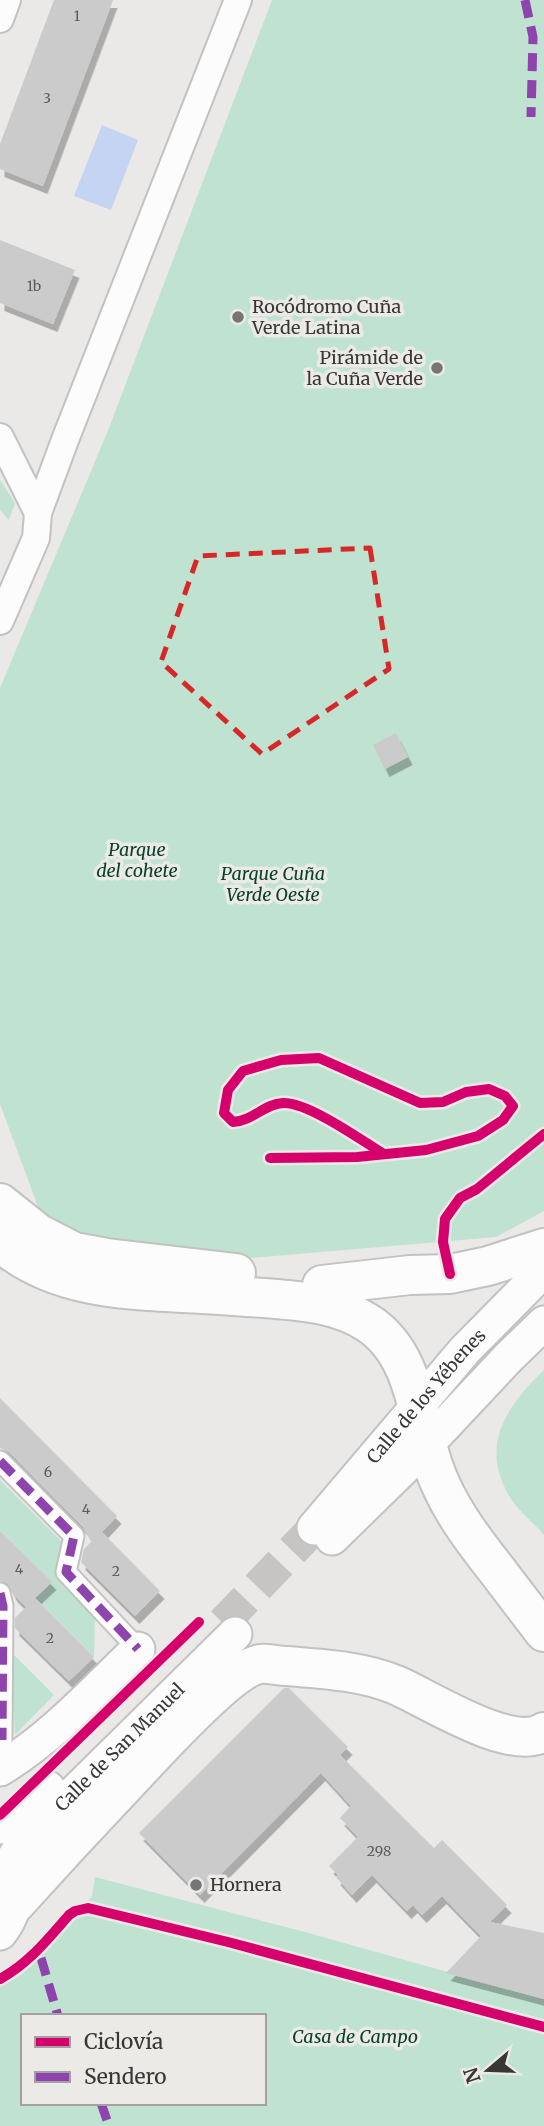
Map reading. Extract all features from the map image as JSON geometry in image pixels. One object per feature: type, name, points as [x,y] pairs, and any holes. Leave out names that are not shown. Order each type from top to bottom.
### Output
[{"type":"highway","points":[[0,1203],[39,1234],[74,1252],[211,1269],[349,1291],[377,1306],[407,1328],[432,1368],[433,1465],[446,1498],[544,1632]]},
{"type":"highway","points":[[0,1242],[10,1252],[38,1268],[97,1286],[146,1293],[306,1301],[339,1310],[368,1323],[390,1342],[432,1415],[472,1504],[544,1591]]},
{"type":"highway","points":[[322,1286],[410,1275],[450,1274],[488,1266],[544,1248]]},
{"type":"highway","points":[[8,1890],[222,1680],[253,1660],[282,1658],[329,1663],[391,1677],[421,1693],[506,1728],[533,1728],[544,1721]]},
{"type":"highway","points":[[8,1890],[60,1853],[191,1715],[239,1673],[260,1664],[363,1674],[397,1686],[442,1710],[507,1735],[537,1737],[544,1732]]},
{"type":"street","points":[[0,19],[8,0]]},
{"type":"street","points":[[0,621],[36,538],[38,513],[238,0]]},
{"type":"street","points":[[0,437],[38,513]]},
{"type":"street","name":"Calle de los Yébenes","points":[[432,1415],[465,1350],[544,1270]]},
{"type":"street","name":"Calle de los Yébenes","points":[[321,1535],[432,1415],[500,1366],[544,1323]]},
{"type":"street","points":[[0,1461],[74,1536],[66,1572],[138,1649],[70,1714],[15,1760],[1,1755],[3,1606],[0,1593]]},
{"type":"street","name":"Calle de San Manuel","points":[[0,1827],[25,1808],[165,1681],[229,1629],[23,1843],[8,1890]]},
{"type":"highlighted area","points":[[370,548],[389,669],[262,754],[161,662],[198,556]]},
{"type":"green space","name":"Parque Cuña Verde Oeste","points":[[272,0],[544,0],[544,1211],[496,1237],[113,1270],[57,1258],[0,1104],[0,688],[107,433]]},
{"type":"green space","points":[[0,480],[15,503],[9,520],[0,510]]},
{"type":"green space","points":[[544,1370],[544,1535],[511,1500],[500,1476],[497,1442],[509,1412]]},
{"type":"green space","points":[[0,1480],[66,1546],[56,1575],[95,1616],[94,1657],[35,1598],[51,1582],[0,1531]]},
{"type":"green space","points":[[11,1652],[54,1695],[15,1735]]},
{"type":"green space","name":"Casa de Campo","points":[[95,1877],[544,1999],[544,2126],[0,2126],[0,1986],[22,1974],[47,1951],[92,1896]]},
{"type":"water","points":[[102,125],[138,140],[111,210],[74,196]]},
{"type":"building","points":[[54,0],[113,0],[43,186],[0,169],[0,144]]},
{"type":"building","points":[[0,240],[75,270],[53,324],[0,303]]},
{"type":"building","points":[[396,733],[408,757],[385,769],[373,745]]},
{"type":"building","points":[[0,1398],[117,1516],[102,1532],[160,1591],[135,1616],[81,1562],[84,1549],[92,1541],[83,1527],[9,1452],[0,1448]]},
{"type":"building","points":[[0,1531],[52,1582],[35,1598],[94,1657],[69,1681],[15,1628],[15,1618],[26,1607],[13,1594],[8,1584],[0,1581]]},
{"type":"building","points":[[284,1688],[289,1688],[348,1747],[340,1755],[434,1848],[442,1840],[507,1905],[490,1922],[544,1933],[544,1999],[446,1973],[481,1936],[442,1896],[422,1915],[413,1905],[407,1911],[372,1875],[352,1895],[329,1866],[358,1837],[340,1818],[351,1806],[321,1773],[200,1895],[139,1833]]},
{"type":"tunnel","points":[[223,1623],[314,1528]]},
{"type":"marked path","points":[[525,0],[533,37],[531,117]]},
{"type":"marked path","points":[[0,1461],[74,1536],[66,1572],[138,1649]]},
{"type":"marked path","points":[[0,1593],[3,1606],[2,1740]]},
{"type":"marked path","points":[[41,1958],[57,2014]]},
{"type":"marked path","points":[[102,2105],[109,2126]]},
{"type":"cycle path","points":[[270,1158],[357,1157],[426,1150],[478,1136],[503,1120],[513,1106],[505,1096],[489,1089],[466,1092],[443,1102],[420,1103],[319,1058],[281,1060],[243,1071],[228,1090],[224,1113],[233,1122],[247,1119],[276,1104],[294,1104],[334,1123],[384,1154]]},
{"type":"cycle path","points":[[450,1274],[443,1242],[445,1219],[460,1198],[477,1189],[544,1134]]},
{"type":"cycle path","points":[[0,1815],[199,1622]]},
{"type":"cycle path","points":[[0,1979],[29,1958],[69,1915],[88,1908],[228,1942],[544,2027]]},
{"type":"place","name":"Rocódromo Cuña Verde Latina","points":[[238,317]]},
{"type":"place","name":"Pirámide de la Cuña Verde","points":[[437,368]]},
{"type":"place","name":"Hornera","points":[[196,1885]]},
{"type":"park label","name":"Parque del cohete","points":[[137,860]]}]
